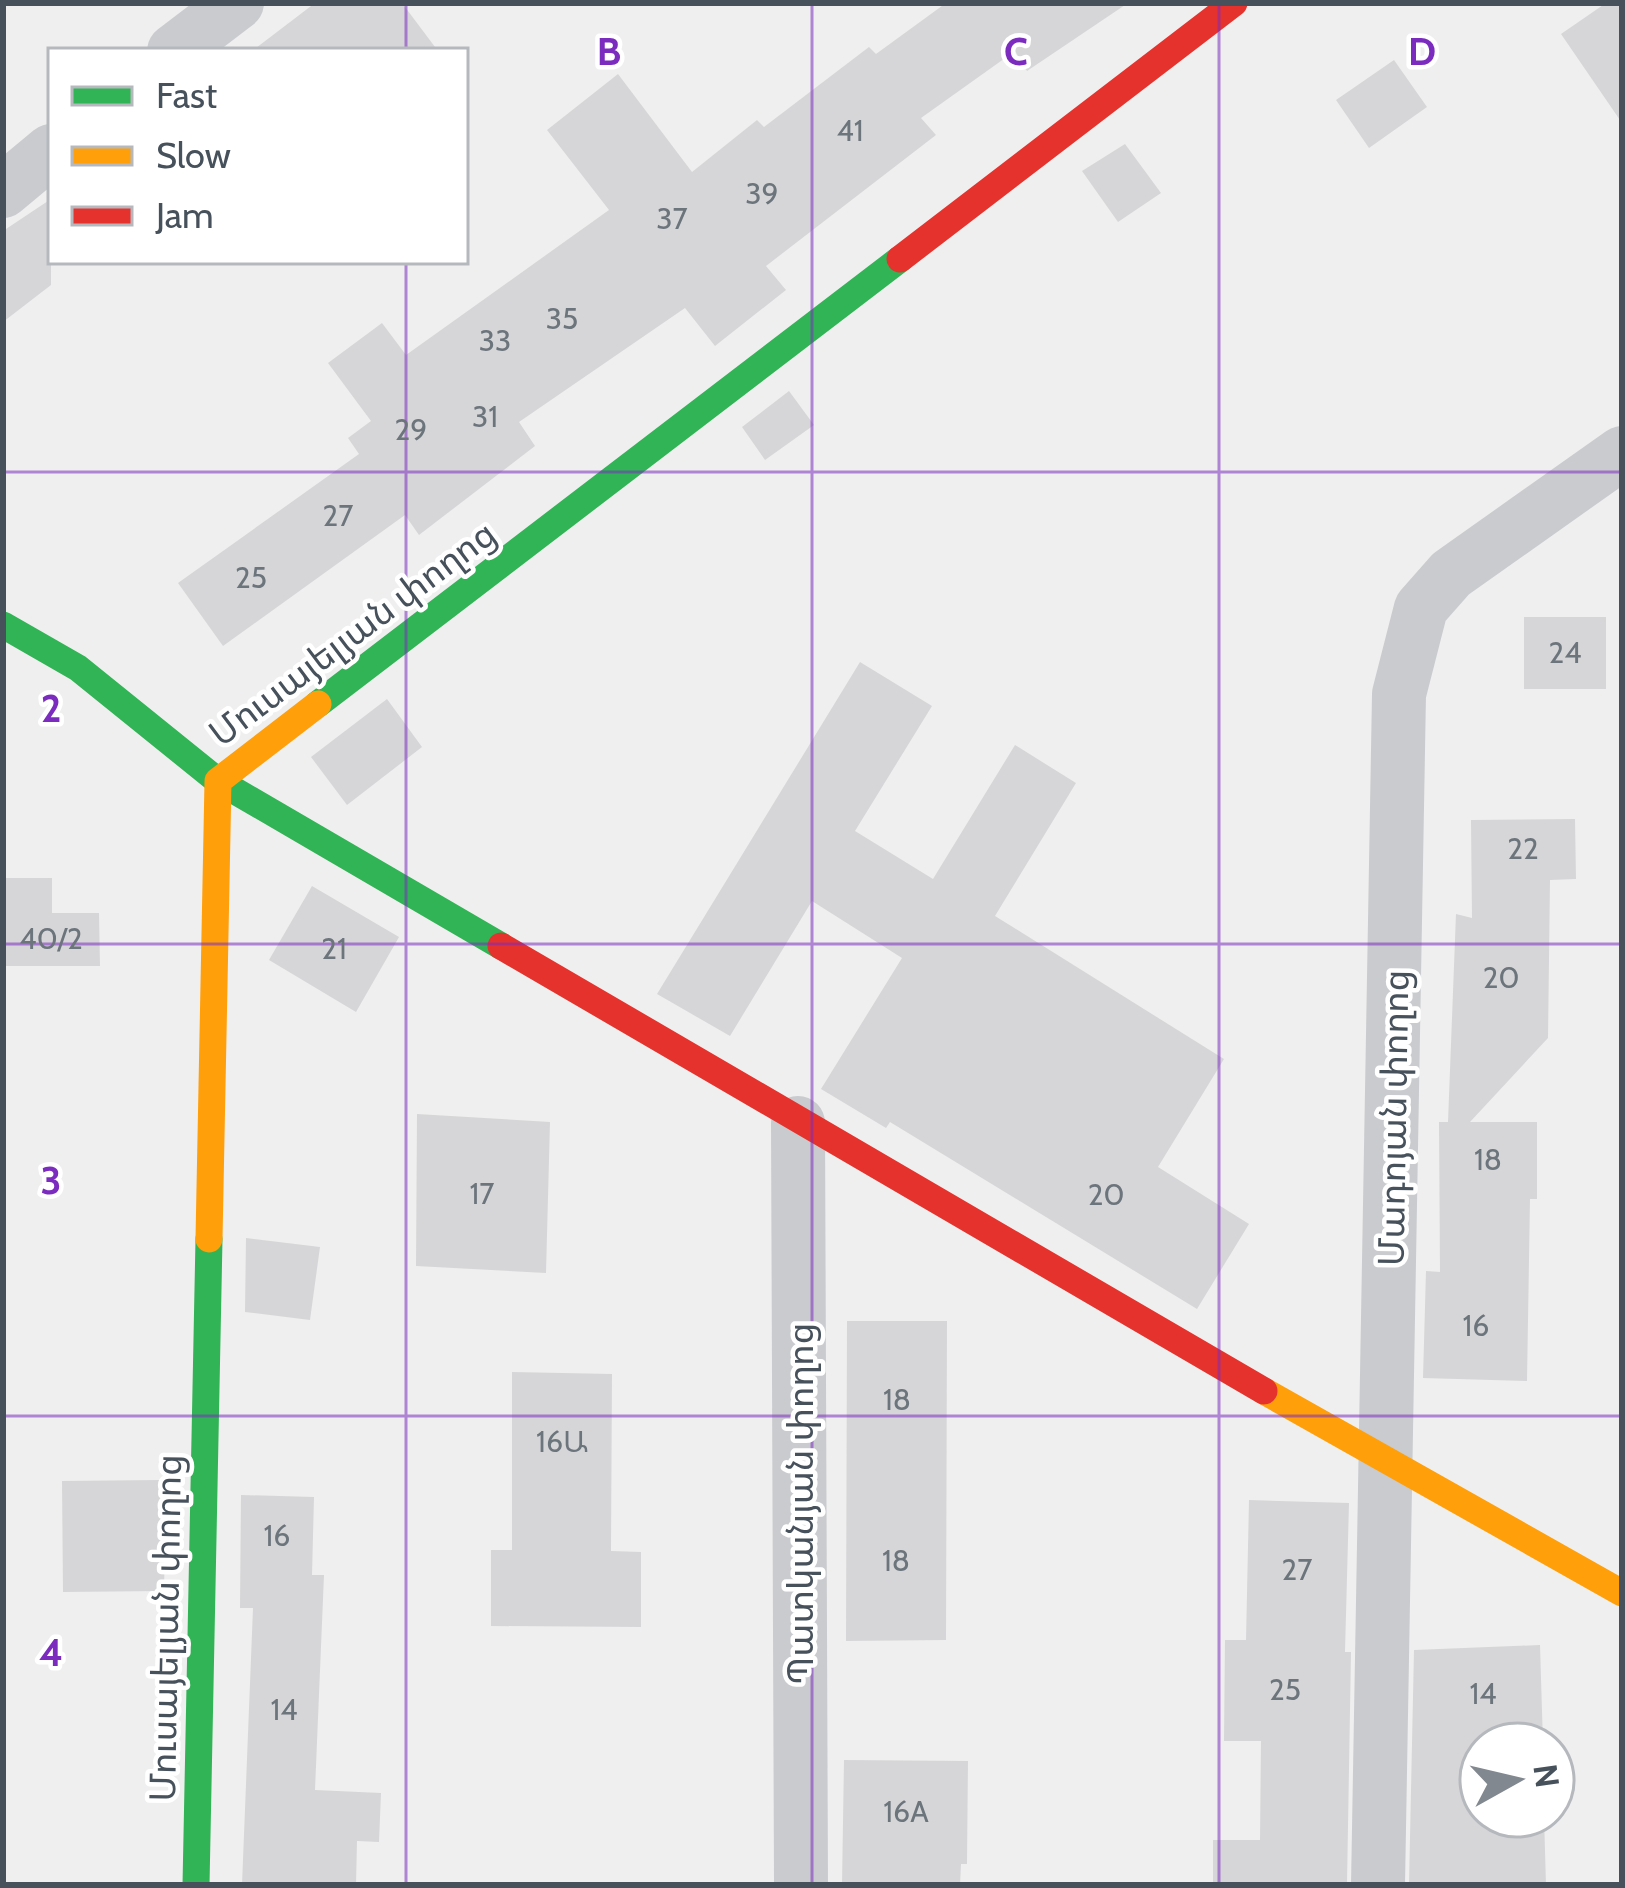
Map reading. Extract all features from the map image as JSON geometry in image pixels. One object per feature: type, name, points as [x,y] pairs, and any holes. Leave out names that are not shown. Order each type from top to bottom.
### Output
[{"type":"street","points":[[178,48],[237,3]]},
{"type":"street","name":"Մուսայելյան փողոց","points":[[196,1885],[218,782],[1234,3]]},
{"type":"street","points":[[3,191],[48,154]]},
{"type":"street","name":"Մադոյան փողոց","points":[[1378,1885],[1399,694],[1421,608],[1450,574],[1622,453]]},
{"type":"street","points":[[3,625],[78,668],[218,782],[1388,1464],[1622,1593]]},
{"type":"street","name":"Պատկանյան փողոց","points":[[798,1123],[801,1885]]},
{"type":"building","points":[[315,3],[402,3],[436,48],[256,48]]},
{"type":"building","points":[[946,3],[1128,3],[1027,71],[1015,51],[921,118],[936,135],[766,266],[786,290],[715,346],[685,308],[519,422],[535,446],[419,535],[405,515],[223,646],[178,583],[359,454],[348,438],[371,421],[328,363],[382,323],[406,355],[609,210],[547,130],[618,74],[692,172],[757,120],[764,127],[869,47],[876,54]]},
{"type":"building","points":[[1606,3],[1622,3],[1622,123],[1561,34]]},
{"type":"building","points":[[1394,60],[1427,107],[1369,148],[1336,100]]},
{"type":"building","points":[[1125,144],[1161,193],[1118,222],[1082,171]]},
{"type":"building","points":[[48,201],[51,285],[3,322],[3,231]]},
{"type":"building","points":[[789,391],[814,425],[765,460],[742,427]]},
{"type":"building","points":[[1524,617],[1606,617],[1606,689],[1524,689]]},
{"type":"building","points":[[860,662],[932,706],[855,831],[933,879],[1015,745],[1076,783],[995,916],[1224,1059],[1158,1167],[1249,1224],[1197,1309],[890,1122],[886,1128],[821,1089],[902,958],[812,901],[730,1036],[657,994]]},
{"type":"building","points":[[387,699],[422,747],[347,805],[311,757]]},
{"type":"building","points":[[1575,819],[1576,879],[1550,880],[1548,1038],[1470,1122],[1537,1122],[1537,1199],[1530,1199],[1527,1381],[1423,1378],[1426,1271],[1440,1272],[1439,1122],[1448,1122],[1456,914],[1472,918],[1471,820]]},
{"type":"building","points":[[3,878],[52,878],[52,913],[99,913],[100,966],[3,966]]},
{"type":"building","points":[[312,886],[399,937],[356,1012],[269,960]]},
{"type":"building","points":[[417,1114],[550,1122],[546,1273],[416,1266]]},
{"type":"building","points":[[246,1238],[320,1247],[310,1320],[245,1312]]},
{"type":"building","points":[[847,1321],[947,1321],[946,1640],[846,1641]]},
{"type":"building","points":[[512,1372],[612,1374],[611,1551],[641,1552],[641,1627],[491,1626],[491,1550],[512,1550]]},
{"type":"building","points":[[160,1480],[160,1494],[166,1494],[164,1591],[63,1592],[62,1481]]},
{"type":"building","points":[[241,1495],[314,1497],[312,1575],[324,1575],[315,1790],[381,1793],[379,1842],[357,1841],[356,1885],[242,1885],[253,1608],[240,1608]]},
{"type":"building","points":[[1249,1500],[1349,1503],[1347,1885],[1213,1885],[1213,1840],[1260,1840],[1261,1741],[1224,1741],[1225,1640],[1246,1640]]},
{"type":"building","points":[[1540,1645],[1542,1720],[1457,1720],[1457,1840],[1545,1840],[1546,1885],[1409,1885],[1414,1650]]},
{"type":"building","points":[[844,1760],[968,1761],[967,1864],[961,1864],[960,1885],[842,1885]]},
{"type":"traffic: fast","points":[[318,704],[900,259]]},
{"type":"traffic: fast","points":[[3,625],[78,668],[218,781],[501,946]]},
{"type":"traffic: fast","points":[[196,1885],[209,1239]]},
{"type":"traffic: slow","points":[[209,1239],[218,781],[318,704]]},
{"type":"traffic: slow","points":[[1264,1391],[1622,1593]]},
{"type":"traffic: jam","points":[[900,259],[1234,3]]},
{"type":"traffic: jam","points":[[501,946],[1264,1391]]}]
